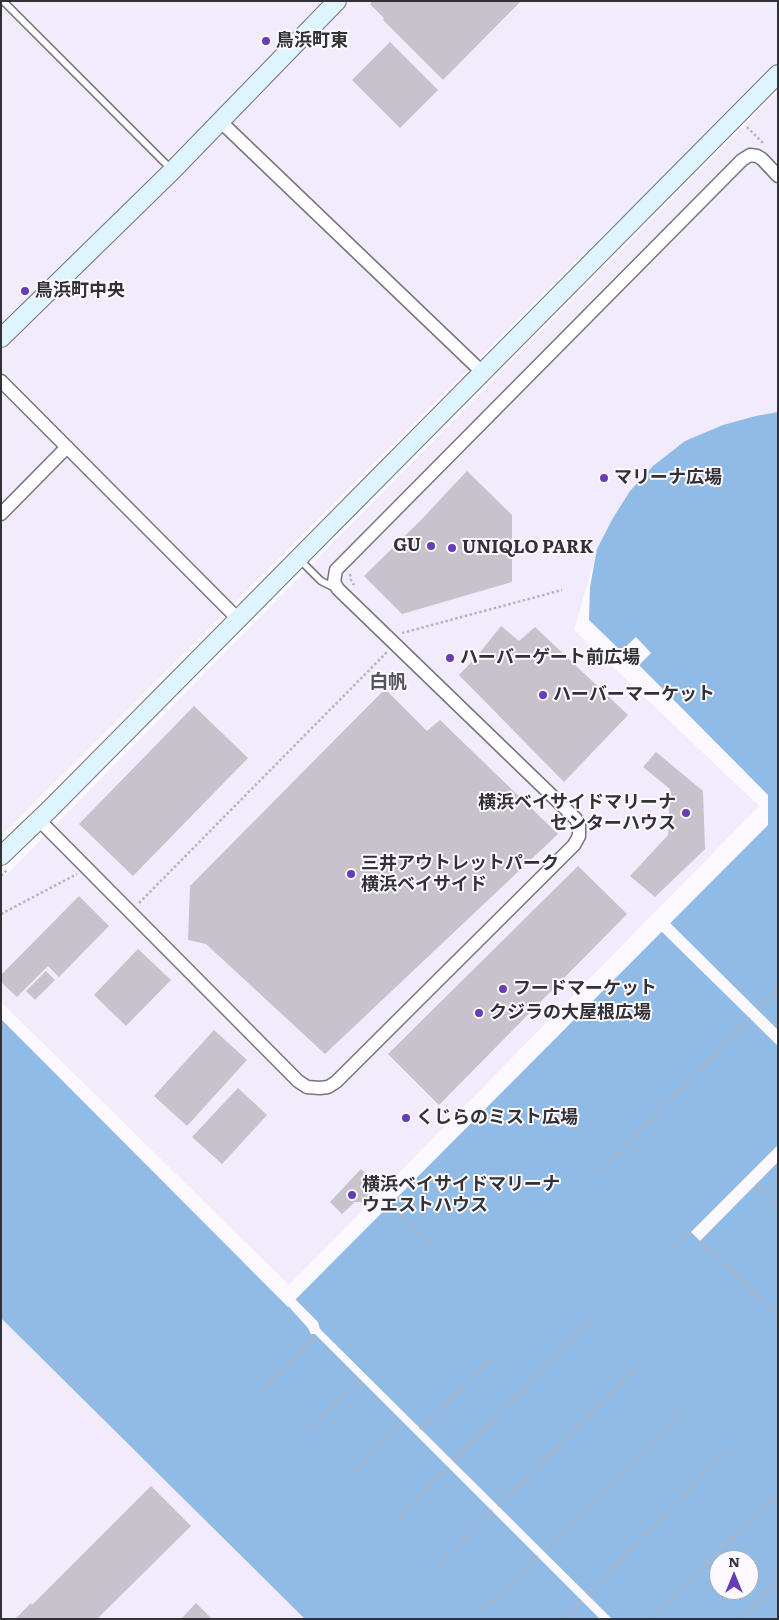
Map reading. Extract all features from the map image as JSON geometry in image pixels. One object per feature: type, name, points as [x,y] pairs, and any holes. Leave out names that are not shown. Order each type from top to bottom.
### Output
[{"type":"street","points":[[1,338],[173,170],[337,1]]},
{"type":"street","points":[[4,863],[39,820],[778,74]]},
{"type":"street","points":[[220,121],[482,372]]},
{"type":"street","points":[[39,820],[298,1081],[307,1087],[320,1088],[328,1087],[336,1082],[574,845],[580,836],[579,825],[576,819],[338,589],[334,582],[336,570],[742,160],[750,155],[757,156],[778,176]]},
{"type":"street","points":[[1,381],[238,619]]},
{"type":"street","points":[[1,514],[67,447]]},
{"type":"lane","points":[[3,1],[173,170]]},
{"type":"lane","points":[[298,558],[321,581],[338,589]]},
{"type":"path","points":[[744,124],[764,144]]},
{"type":"path","points":[[351,569],[351,580],[360,591]]},
{"type":"path","points":[[406,639],[401,633],[562,590]]},
{"type":"path","points":[[137,905],[388,651]]},
{"type":"path","points":[[1,876],[4,863]]},
{"type":"path","points":[[1,914],[78,873],[72,867]]},
{"type":"path","points":[[758,1010],[778,990]]},
{"type":"path","points":[[596,1176],[750,1018]]},
{"type":"path","points":[[756,1184],[778,1205]]},
{"type":"path","points":[[390,1204],[434,1247]]},
{"type":"path","points":[[670,1252],[691,1232]]},
{"type":"path","points":[[700,1241],[778,1315]]},
{"type":"path","points":[[453,1462],[594,1318]]},
{"type":"path","points":[[263,1389],[316,1336]]},
{"type":"path","points":[[420,1429],[494,1357]]},
{"type":"path","points":[[498,1506],[640,1363]]},
{"type":"path","points":[[306,1432],[360,1380]]},
{"type":"path","points":[[543,1550],[685,1407]]},
{"type":"path","points":[[350,1476],[402,1422]]},
{"type":"path","points":[[587,1594],[728,1449]]},
{"type":"path","points":[[395,1521],[448,1467]]},
{"type":"path","points":[[650,1619],[775,1495]]},
{"type":"path","points":[[439,1564],[492,1510]]},
{"type":"path","points":[[484,1609],[538,1556]]},
{"type":"path","points":[[741,1619],[778,1582]]},
{"type":"path","points":[[562,1619],[581,1600]]},
{"type":"shaded area","points":[[1,1],[778,1],[778,68],[582,256],[1,836]]},
{"type":"shaded area","points":[[778,91],[778,414],[636,485],[597,551],[574,630],[759,806],[289,1285],[1,1002],[1,880]]},
{"type":"shaded area","points":[[1,1317],[309,1619],[1,1619]]},
{"type":"water","points":[[778,412],[778,1619],[305,1619],[1,1318],[1,1019],[288,1307],[768,825],[768,795],[639,665],[651,653],[636,637],[621,651],[589,620],[590,587],[597,549],[630,491],[653,466],[685,441],[723,425]]},
{"type":"pier","points":[[668,921],[778,1030],[778,1046],[659,929]]},
{"type":"pier","points":[[778,1145],[778,1162],[700,1241],[691,1232]]},
{"type":"pier","points":[[293,1297],[318,1322],[320,1329],[612,1619],[600,1619],[315,1334],[311,1334],[308,1328],[282,1299],[287,1303]]},
{"type":"building","points":[[372,1],[521,1],[443,80],[383,20],[384,18],[370,4]]},
{"type":"building","points":[[390,42],[438,90],[400,128],[352,80]]},
{"type":"building","name":"UNIQLO PARK","points":[[467,471],[512,515],[512,582],[402,614],[364,576]]},
{"type":"building","name":"ハーバーマーケット","points":[[501,626],[519,641],[535,627],[628,715],[564,782],[459,675]]},
{"type":"building","name":"三井アウトレットパーク 横浜ベイサイド","points":[[385,689],[427,731],[440,720],[558,834],[325,1054],[206,944],[188,940],[190,886]]},
{"type":"building","points":[[194,706],[248,758],[133,876],[79,824]]},
{"type":"building","name":"横浜ベイサイドマリーナ センターハウス","points":[[656,752],[703,791],[705,849],[655,897],[630,876],[668,835],[670,789],[643,767]]},
{"type":"building","name":"フードマーケット","points":[[578,866],[627,914],[439,1105],[388,1054]]},
{"type":"building","points":[[79,896],[109,926],[59,977],[48,966],[17,997],[1,982],[1,975]]},
{"type":"building","points":[[138,949],[171,980],[126,1026],[94,995]]},
{"type":"building","points":[[46,971],[55,980],[35,1000],[26,991]]},
{"type":"building","points":[[214,1030],[247,1060],[187,1126],[154,1096]]},
{"type":"building","points":[[238,1088],[267,1115],[222,1164],[192,1137]]},
{"type":"building","name":"横浜ベイサイドマリーナ ウエストハウス","points":[[361,1169],[374,1182],[369,1189],[368,1202],[355,1202],[342,1214],[330,1202]]},
{"type":"building","points":[[151,1486],[191,1526],[97,1619],[15,1619],[31,1603],[32,1605]]},
{"type":"building","points":[[196,1603],[212,1619],[181,1619]]},
{"type":"place","name":"鳥浜町東","points":[[266,41]]},
{"type":"place","name":"鳥浜町中央","points":[[25,291]]},
{"type":"place","name":"マリーナ広場","points":[[604,478]]},
{"type":"place","name":"GU","points":[[431,546]]},
{"type":"place","name":"UNIQLO PARK","points":[[452,548]]},
{"type":"place","name":"ハーバーゲート前広場","points":[[450,658]]},
{"type":"place","name":"ハーバーマーケット","points":[[543,695]]},
{"type":"place","name":"横浜ベイサイドマリーナ センターハウス","points":[[686,813]]},
{"type":"place","name":"三井アウトレットパーク 横浜ベイサイド","points":[[351,874]]},
{"type":"place","name":"フードマーケット","points":[[503,989]]},
{"type":"place","name":"クジラの大屋根広場","points":[[479,1013]]},
{"type":"place","name":"くじらのミスト広場","points":[[406,1118]]},
{"type":"place","name":"横浜ベイサイドマリーナ ウエストハウス","points":[[352,1195]]},
{"type":"district","name":"白帆","points":[[388,682]]}]
